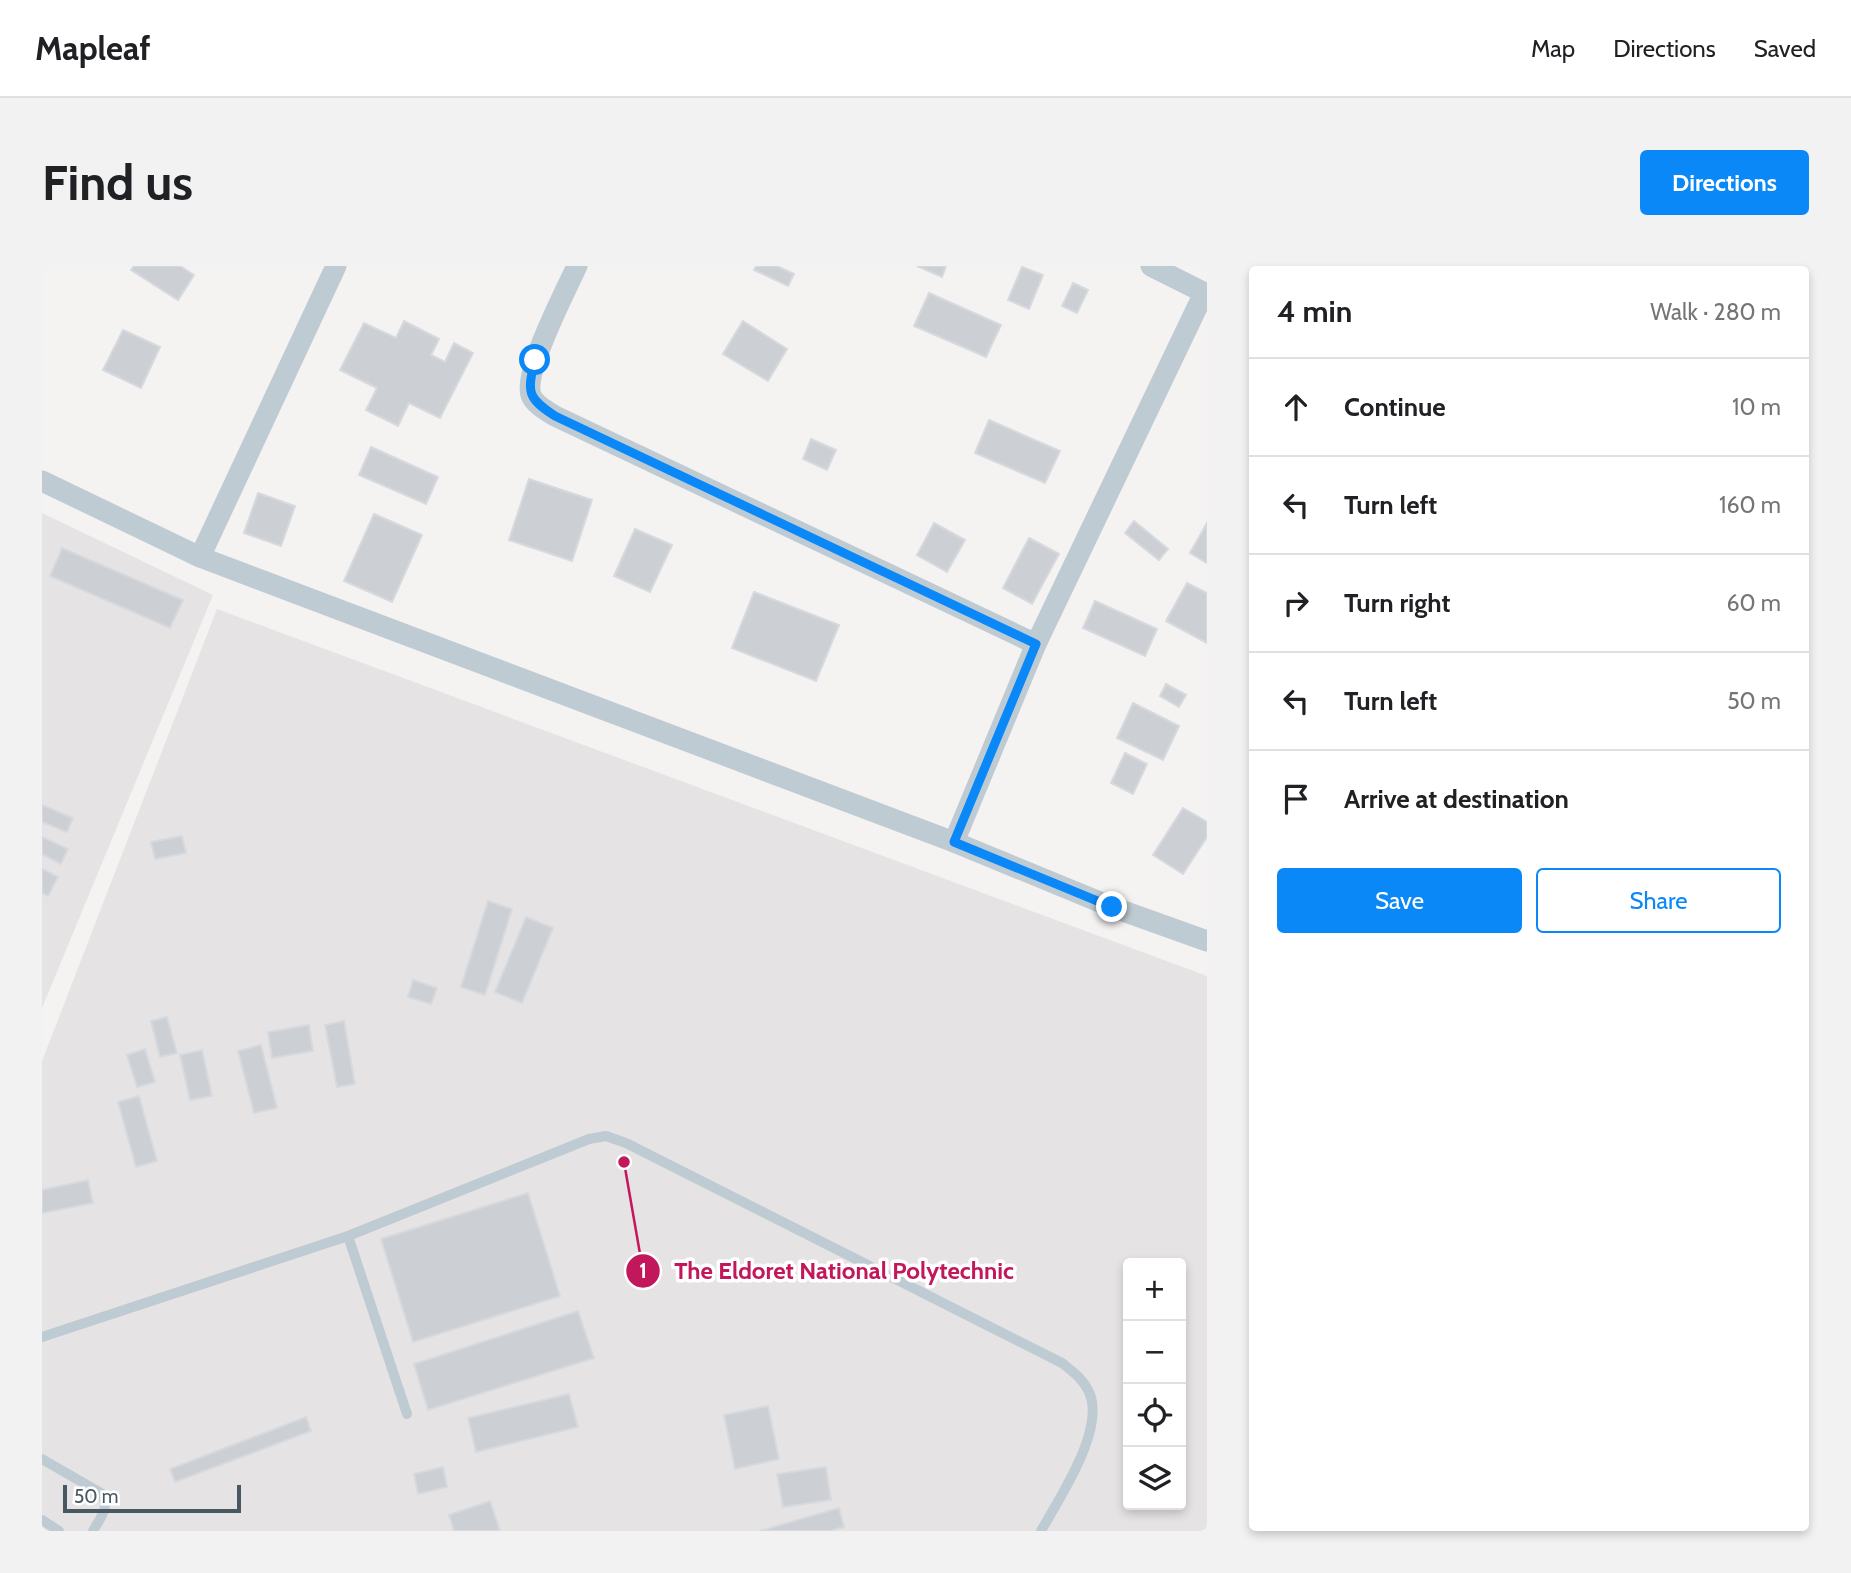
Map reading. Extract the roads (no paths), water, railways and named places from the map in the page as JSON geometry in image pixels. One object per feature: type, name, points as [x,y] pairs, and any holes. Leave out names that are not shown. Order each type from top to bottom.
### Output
[{"type":"street","points":[[200,556],[336,266]]},
{"type":"street","points":[[577,266],[535,360],[530,379],[531,395],[540,406],[555,416],[1036,644]]},
{"type":"street","points":[[954,842],[1036,644],[1206,294],[1187,274],[1151,266]]},
{"type":"street","points":[[42,481],[200,556],[954,842],[1112,907],[1207,941]]},
{"type":"lane","points":[[42,1337],[348,1236],[589,1139],[606,1136],[626,1143],[1062,1363],[1081,1378],[1090,1392],[1093,1417],[1085,1451],[1041,1531]]},
{"type":"lane","points":[[348,1236],[407,1414]]},
{"type":"lane","points":[[42,1460],[101,1493],[107,1507],[93,1531]]},
{"type":"lane","points":[[42,1520],[59,1531]]},
{"type":"place","name":"The Eldoret National Polytechnic","points":[[624,1162]]}]
